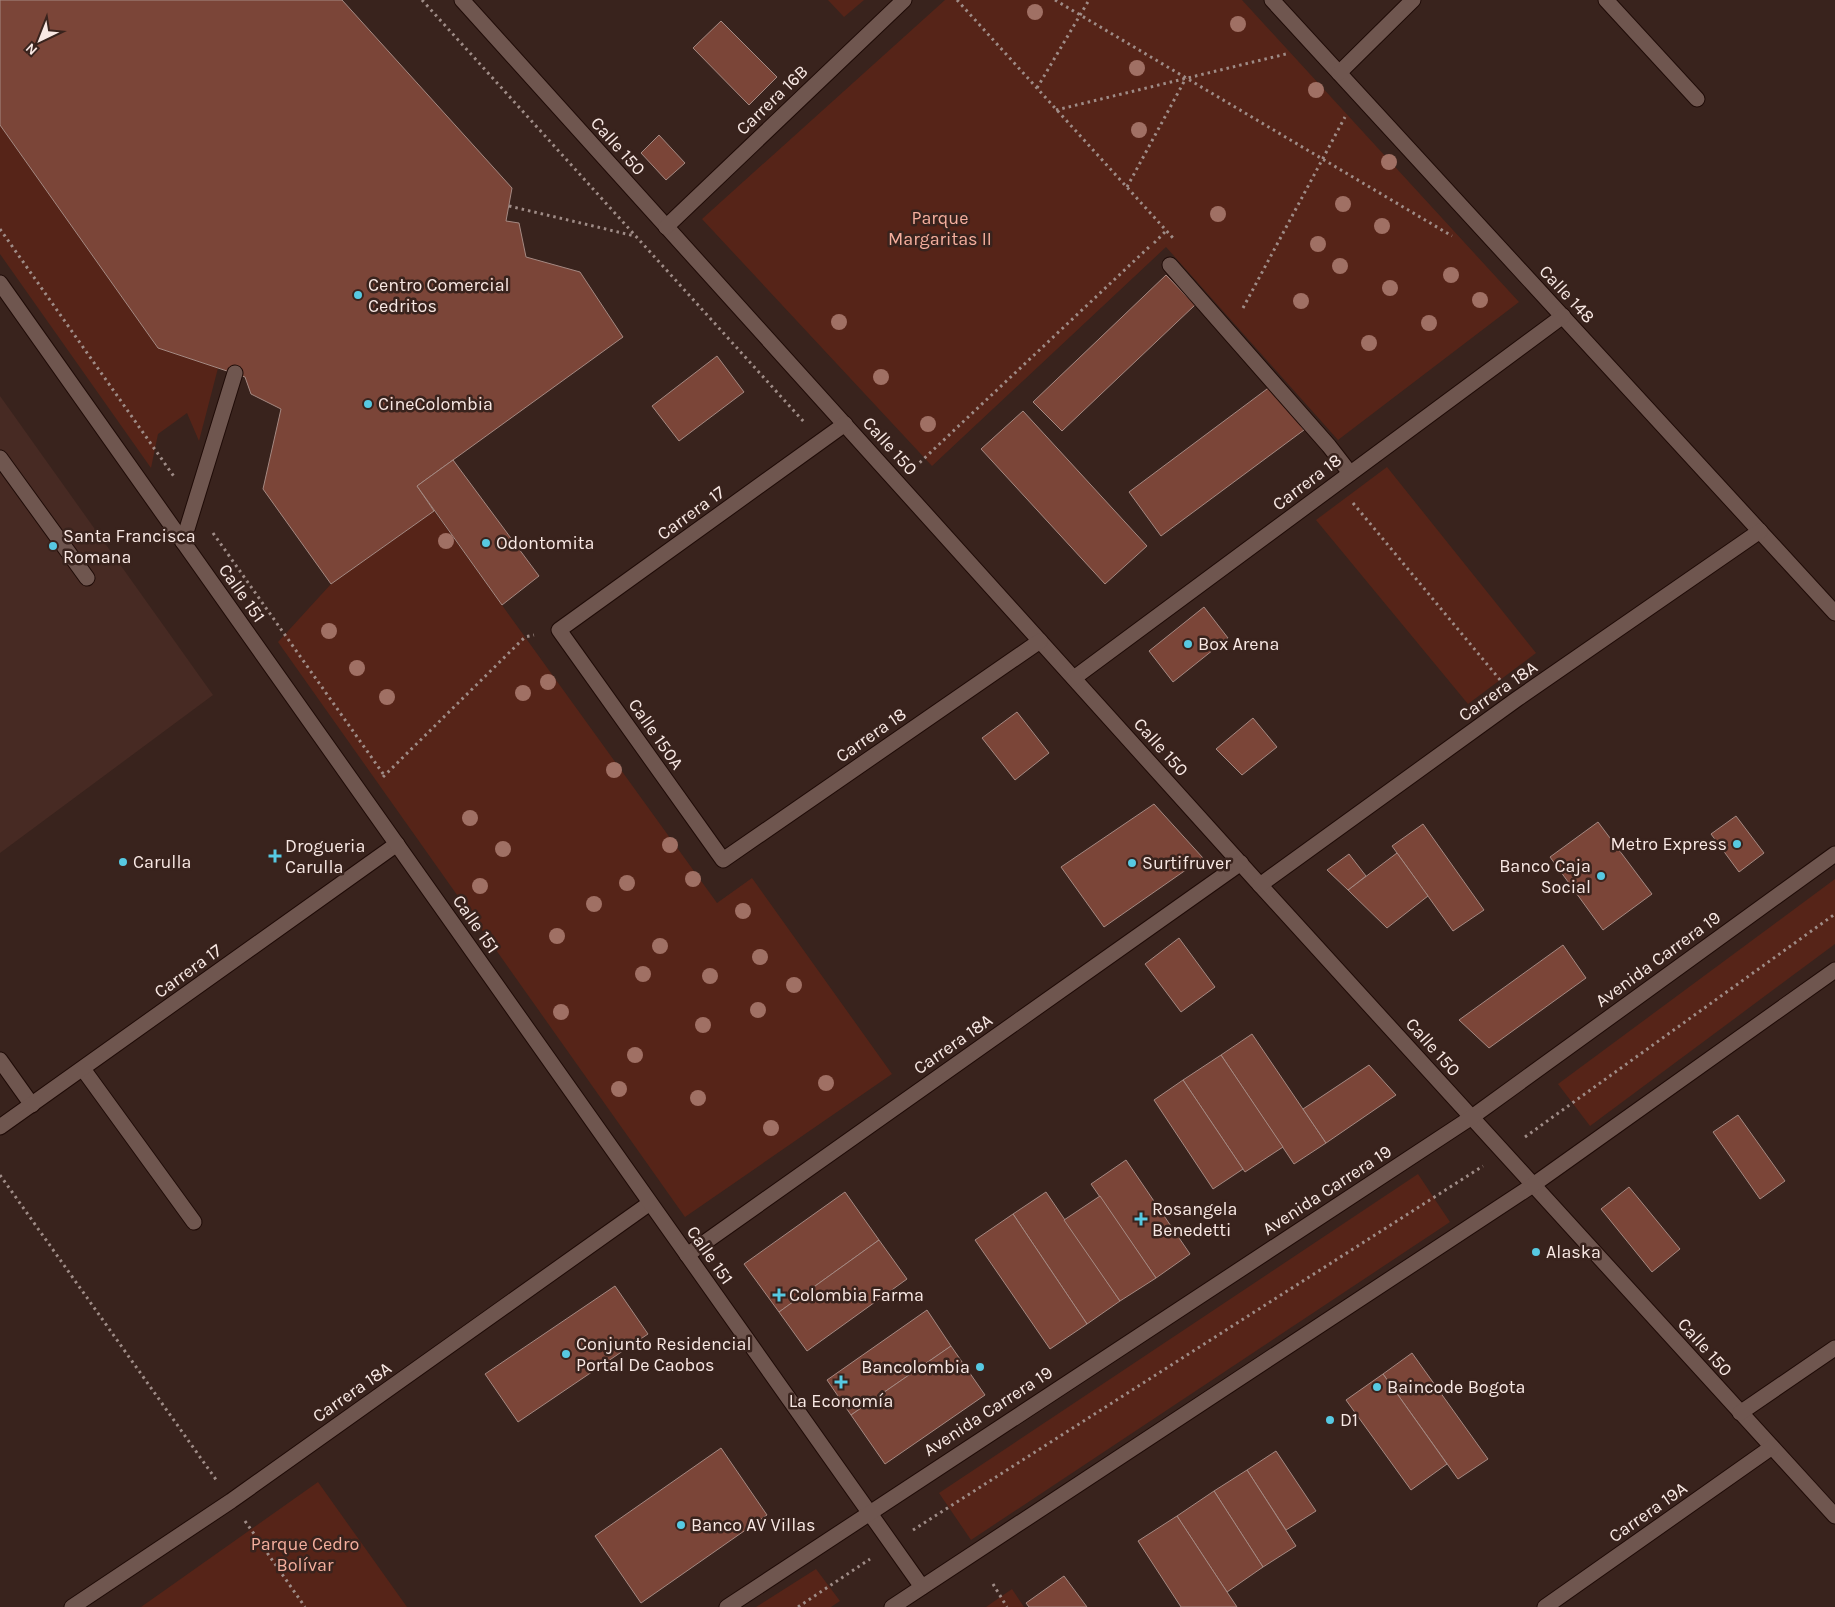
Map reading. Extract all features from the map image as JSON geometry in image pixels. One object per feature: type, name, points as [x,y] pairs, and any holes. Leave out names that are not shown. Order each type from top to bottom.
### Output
[{"type":"street","name":"Carrera 16B","points":[[666,227],[904,0]]},
{"type":"street","name":"Calle 148","points":[[1272,0],[1835,613]]},
{"type":"street","points":[[1339,73],[1413,0]]},
{"type":"street","points":[[1606,0],[1698,99]]},
{"type":"street","name":"Calle 150","points":[[469,3],[666,227],[1260,885],[1835,1516]]},
{"type":"street","points":[[1170,265],[1330,446],[1350,473]]},
{"type":"street","name":"Calle 151","points":[[0,283],[922,1587]]},
{"type":"street","name":"Carrera 18","points":[[1074,678],[1563,316]]},
{"type":"street","points":[[183,542],[235,373]]},
{"type":"street","name":"Carrera 17","points":[[559,630],[845,424]]},
{"type":"street","points":[[0,458],[87,578]]},
{"type":"street","name":"Carrera 18A","points":[[1260,885],[1517,699],[1760,532]]},
{"type":"street","name":"Calle 150A","points":[[559,630],[723,860]]},
{"type":"street","name":"Carrera 18","points":[[723,860],[1040,641]]},
{"type":"street","name":"Carrera 17","points":[[0,1127],[84,1069],[397,844]]},
{"type":"street","name":"Avenida Carrera 19","points":[[727,1607],[1472,1117],[1835,854]]},
{"type":"street","name":"Carrera 18A","points":[[688,1255],[1241,863]]},
{"type":"street","points":[[901,1605],[922,1587],[1533,1184],[1835,970]]},
{"type":"street","points":[[0,1060],[32,1105]]},
{"type":"street","points":[[84,1069],[194,1222]]},
{"type":"street","name":"Carrera 18A","points":[[72,1607],[231,1501],[650,1203]]},
{"type":"street","points":[[1740,1413],[1835,1348]]},
{"type":"street","name":"Carrera 19A","points":[[1545,1607],[1772,1447]]},
{"type":"path","points":[[422,0],[822,442]]},
{"type":"path","points":[[957,0],[1180,246]]},
{"type":"path","points":[[1054,0],[1459,240]]},
{"type":"path","points":[[1036,88],[1089,0]]},
{"type":"path","points":[[1056,110],[1316,47]]},
{"type":"path","points":[[1127,187],[1187,78]]},
{"type":"path","points":[[1240,312],[1357,93]]},
{"type":"path","points":[[509,206],[637,237]]},
{"type":"path","points":[[637,237],[642,232],[666,227]]},
{"type":"path","points":[[898,483],[1166,231]]},
{"type":"path","points":[[1336,483],[1517,699]]},
{"type":"path","points":[[378,781],[524,637],[559,630]]},
{"type":"path","points":[[1530,1133],[1835,914]]},
{"type":"path","points":[[798,1607],[892,1544],[1486,1164]]},
{"type":"path","points":[[0,1175],[305,1607]]},
{"type":"path","points":[[993,1584],[1007,1607]]},
{"type":"shaded area","name":"Santa Francisca Romana","points":[[0,396],[213,695],[0,853]]},
{"type":"green space","points":[[828,0],[864,0],[844,17]]},
{"type":"green space","name":"Parque Margaritas II","points":[[945,0],[1242,0],[1519,302],[1338,440],[1166,247],[932,466],[702,219]]},
{"type":"green space","points":[[0,125],[158,348],[218,368],[199,441],[187,413],[158,434],[151,468],[0,254]]},
{"type":"green space","points":[[1387,467],[1536,653],[1468,704],[1316,520]]},
{"type":"green space","points":[[434,511],[717,903],[752,878],[892,1074],[685,1217],[278,642],[331,584]]},
{"type":"green space","points":[[1835,879],[1835,944],[1590,1126],[1558,1084]]},
{"type":"green space","points":[[1418,1174],[1450,1222],[971,1540],[939,1493]]},
{"type":"green space","name":"Parque Cedro Bolívar","points":[[318,1482],[407,1607],[141,1607]]},
{"type":"green space","points":[[816,1569],[840,1601],[831,1607],[756,1607]]},
{"type":"green space","points":[[1012,1589],[1024,1607],[986,1607]]},
{"type":"building","name":"Centro Comercial Cedritos","points":[[0,0],[342,0],[512,188],[506,221],[519,223],[526,257],[580,272],[623,337],[417,486],[434,511],[331,584],[263,489],[281,409],[251,394],[245,377],[158,348],[0,125]]},
{"type":"building","points":[[721,21],[777,77],[749,105],[693,48]]},
{"type":"building","points":[[659,135],[685,163],[666,180],[641,153]]},
{"type":"building","points":[[1166,275],[1195,305],[1062,431],[1033,402]]},
{"type":"building","points":[[717,356],[744,392],[679,441],[652,406]]},
{"type":"building","points":[[1271,386],[1304,430],[1161,536],[1129,492]]},
{"type":"building","points":[[1023,411],[1147,546],[1105,584],[981,449]]},
{"type":"building","name":"Odontomita","points":[[453,460],[539,576],[502,605],[417,486]]},
{"type":"building","name":"Box Arena","points":[[1204,607],[1228,638],[1173,682],[1149,651]]},
{"type":"building","points":[[1017,712],[1049,753],[1015,780],[982,738]]},
{"type":"building","points":[[1253,718],[1277,747],[1242,775],[1216,749]]},
{"type":"building","name":"Surtifruver","points":[[1154,804],[1203,858],[1104,927],[1061,867]]},
{"type":"building","name":"Metro Express","points":[[1736,816],[1764,853],[1739,872],[1711,834]]},
{"type":"building","name":"Banco Caja Social","points":[[1598,822],[1652,894],[1603,930],[1550,857]]},
{"type":"building","points":[[1423,824],[1484,910],[1453,931],[1392,846]]},
{"type":"building","points":[[1397,853],[1428,896],[1387,928],[1348,890]]},
{"type":"building","points":[[1349,854],[1366,876],[1348,890],[1327,870]]},
{"type":"building","points":[[1179,938],[1215,987],[1181,1012],[1145,964]]},
{"type":"building","points":[[1563,945],[1586,978],[1489,1048],[1459,1020]]},
{"type":"building","points":[[1252,1034],[1326,1143],[1294,1164],[1221,1055]]},
{"type":"building","points":[[1221,1055],[1283,1147],[1245,1172],[1183,1080]]},
{"type":"building","points":[[1369,1065],[1396,1095],[1326,1143],[1303,1109]]},
{"type":"building","points":[[1183,1080],[1243,1169],[1213,1189],[1154,1100]]},
{"type":"building","points":[[1738,1115],[1785,1181],[1760,1199],[1713,1132]]},
{"type":"building","name":"Rosangela Benedetti","points":[[1126,1160],[1190,1254],[1156,1278],[1091,1184]]},
{"type":"building","points":[[1629,1187],[1680,1249],[1652,1272],[1601,1209]]},
{"type":"building","points":[[845,1192],[879,1240],[779,1312],[744,1264]]},
{"type":"building","points":[[1046,1192],[1120,1301],[1087,1324],[1013,1214]]},
{"type":"building","points":[[1100,1196],[1156,1278],[1120,1301],[1064,1220]]},
{"type":"building","points":[[1013,1214],[1087,1324],[1050,1349],[975,1240]]},
{"type":"building","points":[[879,1240],[907,1279],[807,1351],[779,1312]]},
{"type":"building","name":"Conjunto Residencial Portal De Caobos","points":[[615,1286],[648,1334],[518,1422],[485,1374]]},
{"type":"building","points":[[927,1310],[951,1346],[851,1415],[827,1380]]},
{"type":"building","points":[[951,1346],[985,1395],[885,1464],[851,1415]]},
{"type":"building","points":[[1412,1353],[1488,1459],[1458,1479],[1383,1374]]},
{"type":"building","points":[[1383,1374],[1447,1464],[1411,1490],[1346,1400]]},
{"type":"building","name":"Banco AV Villas","points":[[721,1448],[767,1515],[641,1603],[595,1536]]},
{"type":"building","points":[[1276,1451],[1316,1511],[1286,1530],[1247,1470]]},
{"type":"building","points":[[1247,1470],[1296,1546],[1263,1567],[1214,1491]]},
{"type":"building","points":[[1214,1491],[1263,1567],[1227,1592],[1177,1516]]},
{"type":"building","points":[[1177,1516],[1237,1607],[1181,1607],[1138,1541]]},
{"type":"building","points":[[1064,1576],[1087,1607],[1029,1607],[1026,1603]]},
{"type":"place","name":"Centro Comercial Cedritos","points":[[358,295]]},
{"type":"place","name":"CineColombia","points":[[368,404]]},
{"type":"place","name":"Odontomita","points":[[486,543]]},
{"type":"place","name":"Santa Francisca Romana","points":[[53,546]]},
{"type":"place","name":"Box Arena","points":[[1188,644]]},
{"type":"place","name":"Metro Express","points":[[1737,844]]},
{"type":"place","name":"Drogueria Carulla","points":[[275,856]]},
{"type":"place","name":"Carulla","points":[[123,862]]},
{"type":"place","name":"Surtifruver","points":[[1132,863]]},
{"type":"place","name":"Banco Caja Social","points":[[1601,876]]},
{"type":"place","name":"Rosangela Benedetti","points":[[1141,1219]]},
{"type":"place","name":"Alaska","points":[[1536,1252]]},
{"type":"place","name":"Colombia Farma","points":[[779,1295]]},
{"type":"place","name":"Conjunto Residencial Portal De Caobos","points":[[566,1354]]},
{"type":"place","name":"Bancolombia","points":[[980,1367]]},
{"type":"place","name":"La Economía","points":[[841,1382]]},
{"type":"place","name":"Baincode Bogota","points":[[1377,1387]]},
{"type":"place","name":"D1","points":[[1330,1420]]},
{"type":"place","name":"Banco AV Villas","points":[[681,1525]]}]
